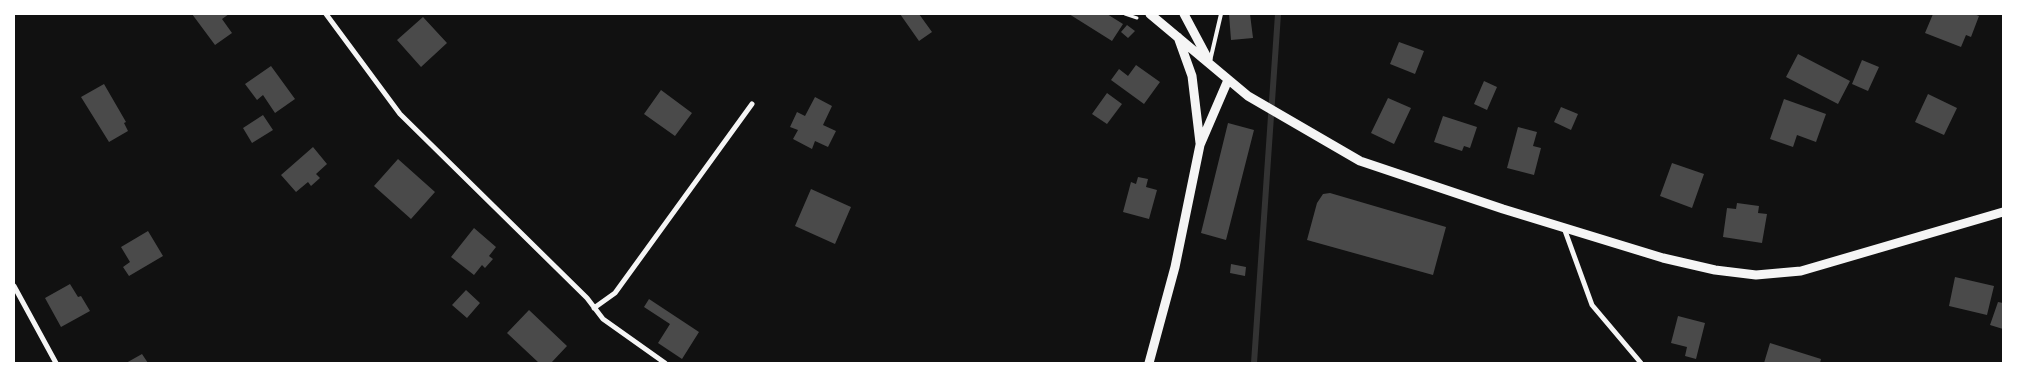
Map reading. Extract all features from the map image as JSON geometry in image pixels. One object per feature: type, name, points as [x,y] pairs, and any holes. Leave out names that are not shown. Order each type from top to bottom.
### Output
[{"type":"street","points":[[326,14],[400,114],[603,319],[665,363]]},
{"type":"street","points":[[1150,14],[1248,96],[1360,161],[1564,228],[1663,258],[1715,270],[1756,275],[1801,271],[2003,212]]},
{"type":"street","points":[[1184,14],[1210,64]]},
{"type":"street","points":[[1177,37],[1192,76],[1200,145]]},
{"type":"street","points":[[1149,363],[1179,249],[1200,145],[1228,80]]},
{"type":"street","points":[[594,308],[615,293],[752,104]]},
{"type":"street","points":[[1564,228],[1592,305],[1641,363]]},
{"type":"street","points":[[14,286],[56,363]]},
{"type":"lane","points":[[1210,64],[1220,14]]},
{"type":"building","points":[[192,14],[229,14],[222,19],[232,33],[215,45]]},
{"type":"building","points":[[900,14],[919,14],[932,32],[919,41]]},
{"type":"building","points":[[1069,14],[1107,14],[1123,24],[1112,41]]},
{"type":"building","points":[[1229,14],[1250,14],[1253,38],[1231,40]]},
{"type":"building","points":[[1933,14],[1974,14],[1979,16],[1971,37],[1966,35],[1961,47],[1925,33]]},
{"type":"building","points":[[423,17],[447,43],[421,67],[397,40]]},
{"type":"building","points":[[1127,25],[1135,31],[1128,38],[1121,32]]},
{"type":"building","points":[[1399,42],[1424,51],[1415,74],[1390,64]]},
{"type":"building","points":[[1798,54],[1850,81],[1838,104],[1786,77]]},
{"type":"building","points":[[1862,60],[1879,67],[1868,91],[1852,84]]},
{"type":"building","points":[[1136,65],[1160,82],[1144,104],[1111,80],[1119,69],[1128,76]]},
{"type":"building","points":[[271,66],[295,99],[275,113],[263,95],[257,100],[245,84]]},
{"type":"building","points":[[1484,81],[1497,87],[1487,110],[1474,104]]},
{"type":"building","points":[[104,84],[126,122],[124,123],[128,131],[109,142],[81,97]]},
{"type":"building","points":[[661,90],[692,113],[675,136],[644,114]]},
{"type":"building","points":[[1107,93],[1122,104],[1107,124],[1092,114]]},
{"type":"building","points":[[1928,94],[1957,108],[1944,135],[1915,122]]},
{"type":"building","points":[[815,97],[832,106],[823,125],[836,131],[828,147],[815,141],[812,149],[793,139],[798,130],[790,127],[797,112],[805,116]]},
{"type":"building","points":[[1388,98],[1411,108],[1394,144],[1371,133]]},
{"type":"building","points":[[1784,99],[1826,114],[1816,142],[1797,135],[1793,147],[1770,139]]},
{"type":"building","points":[[1561,107],[1578,114],[1571,130],[1554,122]]},
{"type":"building","points":[[263,115],[273,130],[252,143],[243,128]]},
{"type":"building","points":[[1443,116],[1477,127],[1470,148],[1464,146],[1462,151],[1434,142]]},
{"type":"building","points":[[1228,123],[1254,130],[1226,240],[1201,233]]},
{"type":"building","points":[[1518,127],[1537,132],[1533,146],[1541,148],[1534,175],[1507,168]]},
{"type":"building","points":[[313,147],[327,164],[316,174],[320,178],[311,186],[308,182],[296,192],[281,175]]},
{"type":"building","points":[[398,159],[435,192],[411,219],[374,186]]},
{"type":"building","points":[[1672,163],[1704,174],[1692,208],[1660,196]]},
{"type":"building","points":[[1138,177],[1148,179],[1146,187],[1157,190],[1149,219],[1123,212],[1131,182],[1136,184]]},
{"type":"building","points":[[811,189],[851,207],[835,244],[795,226]]},
{"type":"building","points":[[1330,193],[1446,227],[1433,275],[1307,240],[1317,203],[1323,194]]},
{"type":"building","points":[[1737,203],[1759,206],[1758,213],[1767,214],[1762,243],[1723,237],[1727,208],[1736,209]]},
{"type":"building","points":[[474,228],[496,247],[489,256],[493,259],[485,268],[482,265],[474,275],[451,257]]},
{"type":"building","points":[[148,231],[163,256],[129,276],[123,267],[130,262],[121,247]]},
{"type":"building","points":[[1231,264],[1246,267],[1245,276],[1230,273]]},
{"type":"building","points":[[1955,277],[1994,286],[1987,315],[1949,306]]},
{"type":"building","points":[[70,284],[78,297],[81,296],[90,311],[61,327],[45,298]]},
{"type":"building","points":[[466,290],[480,303],[467,318],[452,305]]},
{"type":"building","points":[[649,299],[699,332],[682,359],[658,343],[670,324],[644,307]]},
{"type":"building","points":[[1998,302],[2003,303],[2003,329],[1990,325]]},
{"type":"building","points":[[529,310],[567,346],[551,363],[539,363],[507,333]]},
{"type":"building","points":[[1678,316],[1705,323],[1696,359],[1685,356],[1687,347],[1671,343]]},
{"type":"building","points":[[1770,343],[1821,359],[1820,363],[1764,363]]},
{"type":"building","points":[[142,354],[148,363],[126,363]]},
{"type":"waterway","points":[[1254,363],[1278,14]]}]
